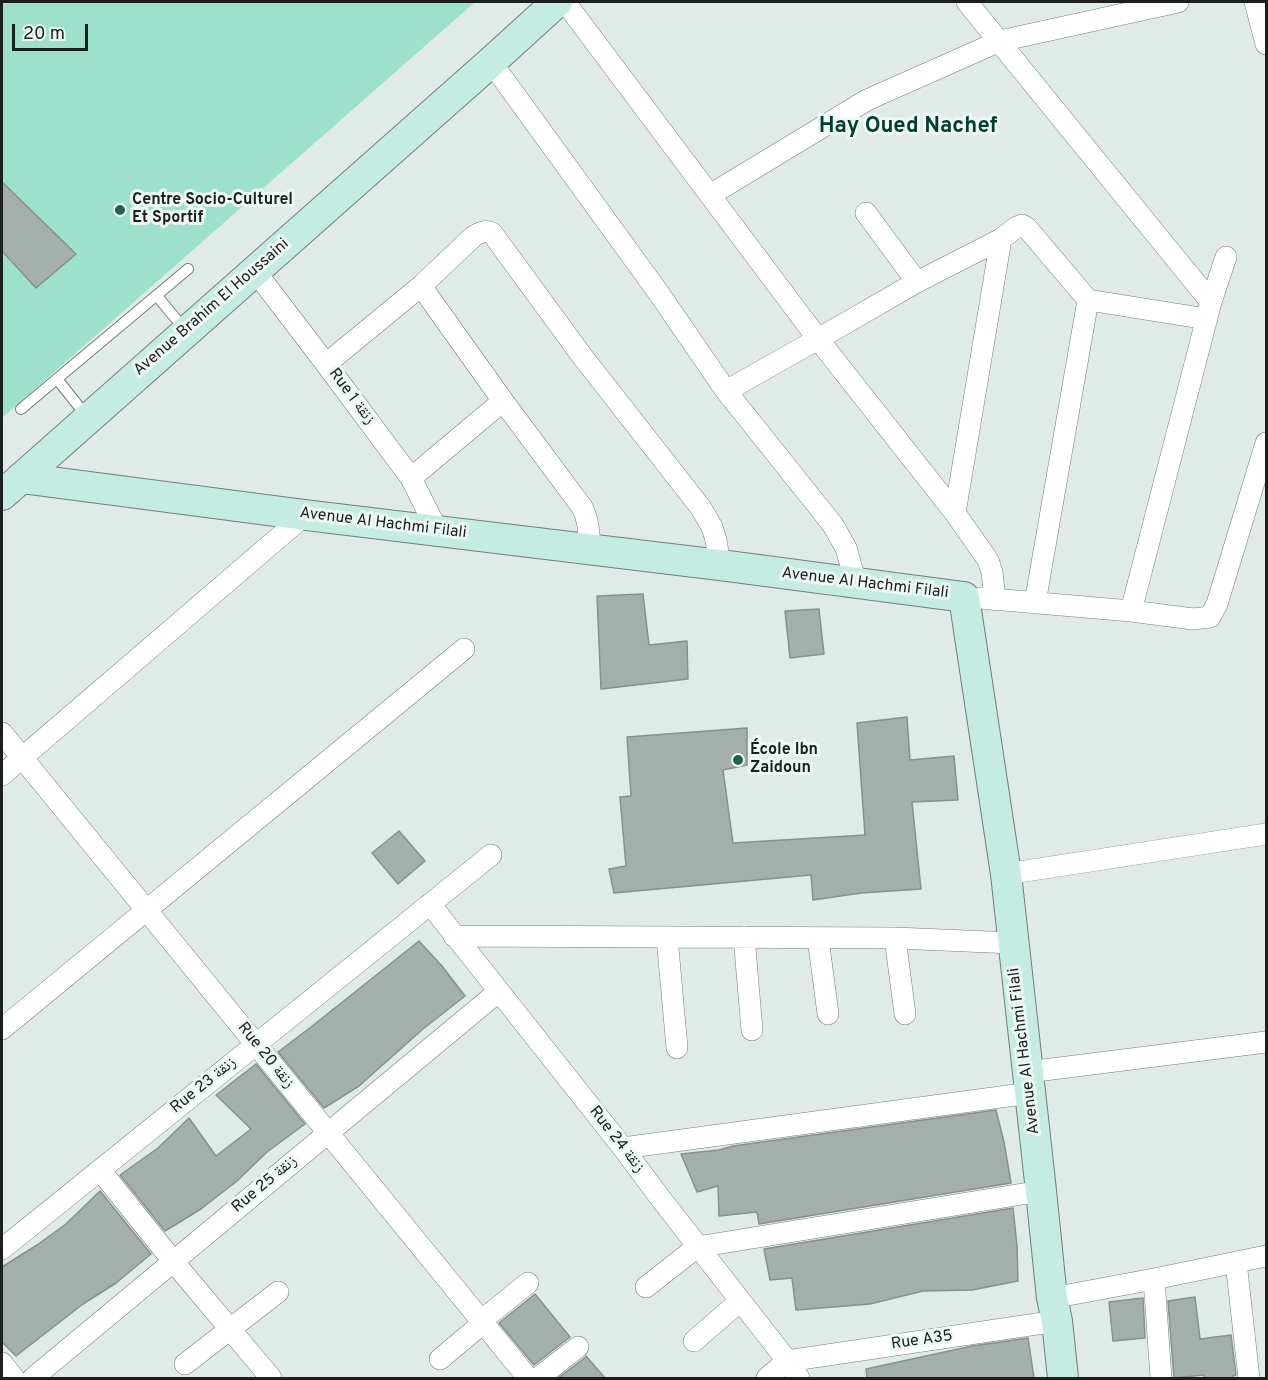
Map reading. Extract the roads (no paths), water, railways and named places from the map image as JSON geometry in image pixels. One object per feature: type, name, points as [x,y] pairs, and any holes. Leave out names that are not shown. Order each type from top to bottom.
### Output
[{"type":"street","name":"Avenue Brahim El Houssaini","points":[[11,486],[557,2]]},
{"type":"street","points":[[565,2],[818,339],[955,513],[988,560],[992,572],[995,600]]},
{"type":"street","points":[[967,2],[1000,41],[1209,310]]},
{"type":"street","points":[[710,195],[867,100],[1000,41],[1178,2]]},
{"type":"street","points":[[1255,2],[1266,44]]},
{"type":"street","points":[[491,62],[658,292],[726,391],[832,525],[846,549],[856,583]]},
{"type":"street","points":[[866,213],[917,282]]},
{"type":"street","points":[[726,391],[917,282],[1001,239],[1022,225],[1088,300],[1209,310]]},
{"type":"street","points":[[326,364],[421,286],[474,236],[485,231],[492,234],[582,356],[701,508],[712,527],[720,565]]},
{"type":"street","points":[[955,513],[1001,239]]},
{"type":"street","points":[[1131,611],[1209,310],[1226,257]]},
{"type":"street","name":"Rue 1 زنقة","points":[[255,271],[411,478],[437,530]]},
{"type":"street","points":[[421,286],[582,507],[586,514],[590,549]]},
{"type":"street","points":[[1035,603],[1088,300]]},
{"type":"street","points":[[411,478],[503,401]]},
{"type":"street","points":[[964,597],[1131,611],[1193,619],[1210,617],[1217,604],[1266,443]]},
{"type":"street","name":"Avenue Al Hachmi Filali","points":[[11,486],[437,530],[964,597],[1006,874],[1063,1378]]},
{"type":"street","points":[[2,775],[305,515]]},
{"type":"street","points":[[2,1029],[464,649]]},
{"type":"street","name":"Rue 20 زنقة","points":[[2,733],[528,1378]]},
{"type":"street","points":[[1006,874],[1266,834]]},
{"type":"street","name":"Rue 23 زنقة","points":[[2,1249],[491,855]]},
{"type":"street","name":"Rue 24 زنقة","points":[[429,904],[623,1148],[799,1378]]},
{"type":"street","points":[[454,936],[895,938],[1013,943]]},
{"type":"street","points":[[667,937],[677,1048]]},
{"type":"street","points":[[744,937],[752,1030]]},
{"type":"street","points":[[818,938],[828,1014]]},
{"type":"street","points":[[895,938],[905,1014]]},
{"type":"street","name":"Rue 25 زنقة","points":[[33,1378],[498,992]]},
{"type":"street","points":[[623,1148],[1029,1083],[1266,1042]]},
{"type":"street","points":[[100,1170],[271,1378]]},
{"type":"street","points":[[646,1287],[698,1246],[1041,1191]]},
{"type":"street","name":"Rue A35","points":[[787,1361],[1054,1310],[1154,1279],[1266,1256]]},
{"type":"street","points":[[1236,1262],[1250,1378]]},
{"type":"street","points":[[1154,1279],[1161,1378]]},
{"type":"street","points":[[440,1359],[528,1283]]},
{"type":"street","points":[[185,1364],[278,1292]]},
{"type":"street","points":[[694,1341],[740,1301]]},
{"type":"street","points":[[538,1378],[578,1347]]},
{"type":"street","points":[[767,1378],[787,1361]]},
{"type":"street","points":[[2,1363],[14,1378]]},
{"type":"lane","points":[[21,409],[188,269]]},
{"type":"lane","points":[[157,296],[186,331]]},
{"type":"lane","points":[[57,379],[88,418]]},
{"type":"place","name":"Centre Socio-Culturel Et Sportif","points":[[120,210]]},
{"type":"place","name":"École Ibn Zaidoun","points":[[738,760]]},
{"type":"district","name":"Hay Oued Nachef","points":[[908,128]]}]
